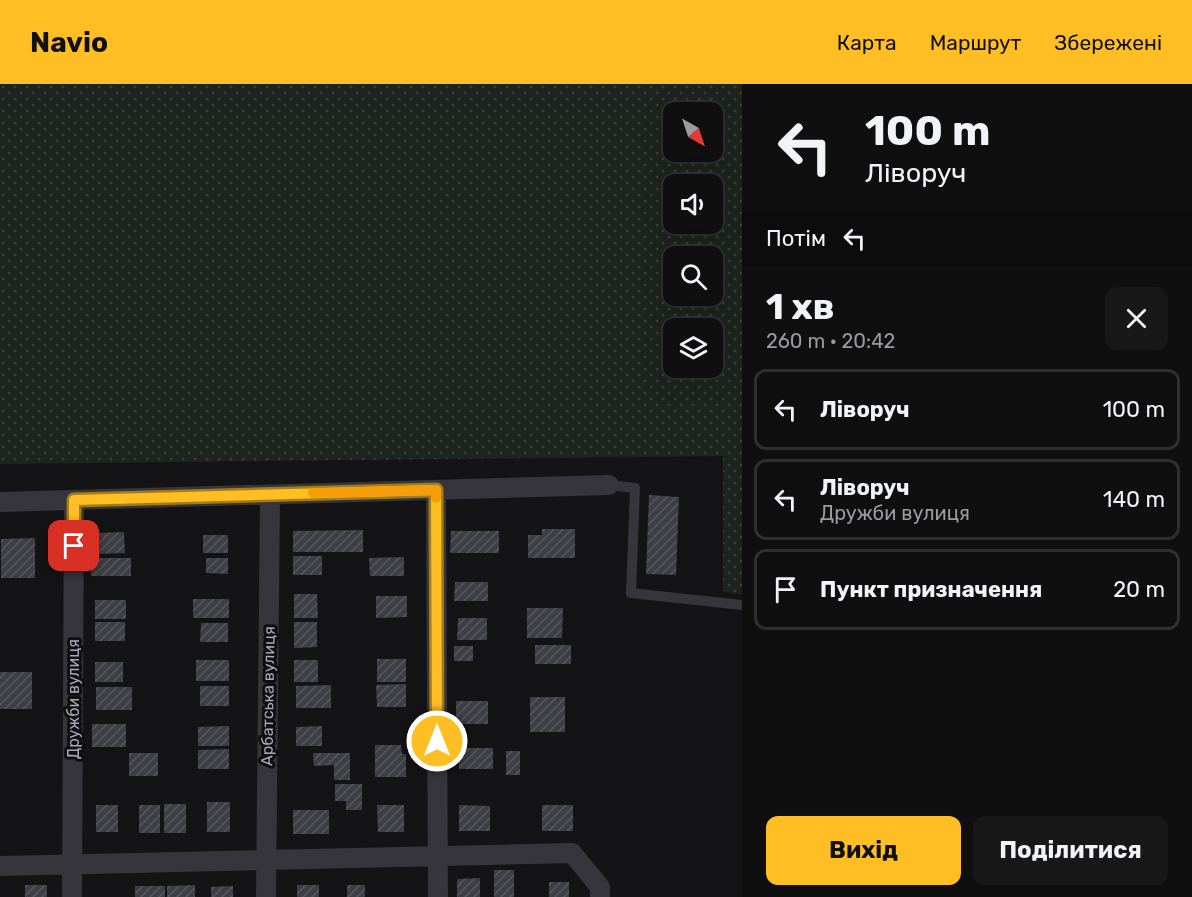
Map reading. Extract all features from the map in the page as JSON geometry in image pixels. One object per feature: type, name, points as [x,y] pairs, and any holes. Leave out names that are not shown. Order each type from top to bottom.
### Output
[{"type":"street","points":[[0,502],[609,485]]},
{"type":"street","points":[[436,490],[438,897]]},
{"type":"street","name":"Арбатська вулиця","points":[[267,897],[270,495]]},
{"type":"street","name":"Дружби вулиця","points":[[72,897],[74,500]]},
{"type":"street","points":[[0,866],[572,853],[600,887],[600,897]]},
{"type":"lane","points":[[609,485],[635,488],[631,593],[742,605]]},
{"type":"shaded area","points":[[0,84],[742,84],[742,595],[723,591],[723,456],[0,464]]},
{"type":"building","points":[[649,495],[679,497],[676,575],[646,574]]},
{"type":"building","points":[[542,529],[575,529],[575,558],[528,558],[528,535],[542,535]]},
{"type":"building","points":[[363,530],[363,552],[293,552],[293,531]]},
{"type":"building","points":[[451,531],[499,531],[499,553],[450,553]]},
{"type":"building","points":[[124,532],[125,553],[97,554],[97,533]]},
{"type":"building","points":[[203,535],[228,535],[228,553],[203,553]]},
{"type":"building","points":[[35,538],[35,578],[1,578],[1,539]]},
{"type":"building","points":[[293,556],[322,556],[322,575],[293,575]]},
{"type":"building","points":[[404,557],[404,576],[370,576],[369,558]]},
{"type":"building","points":[[91,558],[131,558],[131,576],[91,576]]},
{"type":"building","points":[[206,558],[228,558],[228,574],[206,573]]},
{"type":"building","points":[[455,582],[488,582],[488,601],[454,601]]},
{"type":"building","points":[[294,594],[317,594],[318,618],[294,618]]},
{"type":"building","points":[[376,596],[407,596],[407,617],[376,618]]},
{"type":"building","points":[[193,599],[229,599],[229,618],[193,618]]},
{"type":"building","points":[[95,600],[126,600],[126,619],[95,619]]},
{"type":"building","points":[[527,608],[563,608],[562,638],[527,638]]},
{"type":"building","points":[[458,618],[487,618],[487,640],[457,640]]},
{"type":"building","points":[[95,622],[125,622],[125,641],[95,641]]},
{"type":"building","points":[[294,622],[317,622],[317,647],[294,648]]},
{"type":"building","points":[[201,623],[228,623],[228,642],[200,642]]},
{"type":"building","points":[[535,645],[571,645],[571,664],[535,664]]},
{"type":"building","points":[[454,646],[473,646],[473,661],[454,661]]},
{"type":"building","points":[[377,659],[406,659],[406,682],[377,682]]},
{"type":"building","points":[[196,660],[229,660],[229,681],[196,681]]},
{"type":"building","points":[[294,660],[318,660],[318,682],[294,682]]},
{"type":"building","points":[[95,662],[123,662],[123,682],[95,682]]},
{"type":"building","points":[[0,672],[32,672],[32,709],[0,709]]},
{"type":"building","points":[[406,684],[406,707],[377,707],[376,685]]},
{"type":"building","points":[[331,685],[331,708],[296,708],[296,686]]},
{"type":"building","points":[[200,686],[229,686],[229,706],[200,706]]},
{"type":"building","points":[[96,687],[132,687],[132,710],[96,710]]},
{"type":"building","points":[[530,697],[565,697],[565,732],[530,732]]},
{"type":"building","points":[[456,701],[488,701],[488,724],[456,724]]},
{"type":"building","points":[[92,724],[126,724],[126,747],[92,747]]},
{"type":"building","points":[[229,726],[229,746],[198,746],[198,727]]},
{"type":"building","points":[[322,726],[322,746],[296,746],[296,727]]},
{"type":"building","points":[[375,745],[401,745],[402,754],[406,754],[406,777],[375,777]]},
{"type":"building","points":[[459,748],[493,748],[493,769],[459,769]]},
{"type":"building","points":[[229,749],[229,769],[198,769],[198,750]]},
{"type":"building","points":[[506,751],[520,751],[520,775],[506,775]]},
{"type":"building","points":[[129,753],[158,753],[158,776],[129,776]]},
{"type":"building","points":[[313,753],[350,753],[350,780],[334,780],[334,765],[314,766]]},
{"type":"building","points":[[335,784],[362,784],[362,810],[346,810],[346,801],[335,801]]},
{"type":"building","points":[[207,802],[230,802],[230,832],[207,832]]},
{"type":"building","points":[[164,804],[186,804],[186,833],[164,833]]},
{"type":"building","points":[[96,805],[118,805],[118,832],[96,832]]},
{"type":"building","points":[[139,805],[160,805],[160,833],[139,833]]},
{"type":"building","points":[[377,805],[404,805],[404,832],[378,832]]},
{"type":"building","points":[[459,805],[490,806],[490,831],[459,831]]},
{"type":"building","points":[[542,805],[573,805],[573,831],[542,831]]},
{"type":"building","points":[[293,810],[329,810],[329,834],[293,834]]},
{"type":"building","points":[[494,870],[514,870],[514,897],[494,897]]},
{"type":"building","points":[[480,878],[480,897],[457,897],[457,879]]},
{"type":"building","points":[[549,882],[569,882],[569,897],[549,897]]},
{"type":"building","points":[[25,885],[47,885],[47,897],[25,897]]},
{"type":"building","points":[[195,885],[195,897],[167,897],[167,886]]},
{"type":"building","points":[[297,885],[319,885],[319,897],[297,897]]},
{"type":"building","points":[[347,885],[365,885],[365,897],[347,897]]},
{"type":"building","points":[[135,886],[165,886],[165,897],[135,897]]},
{"type":"building","points":[[233,886],[233,897],[211,897],[211,887]]},
{"type":"slow traffic","points":[[313,493],[436,490],[436,498]]},
{"type":"route","points":[[74,546],[74,500],[436,490],[437,741]]}]
